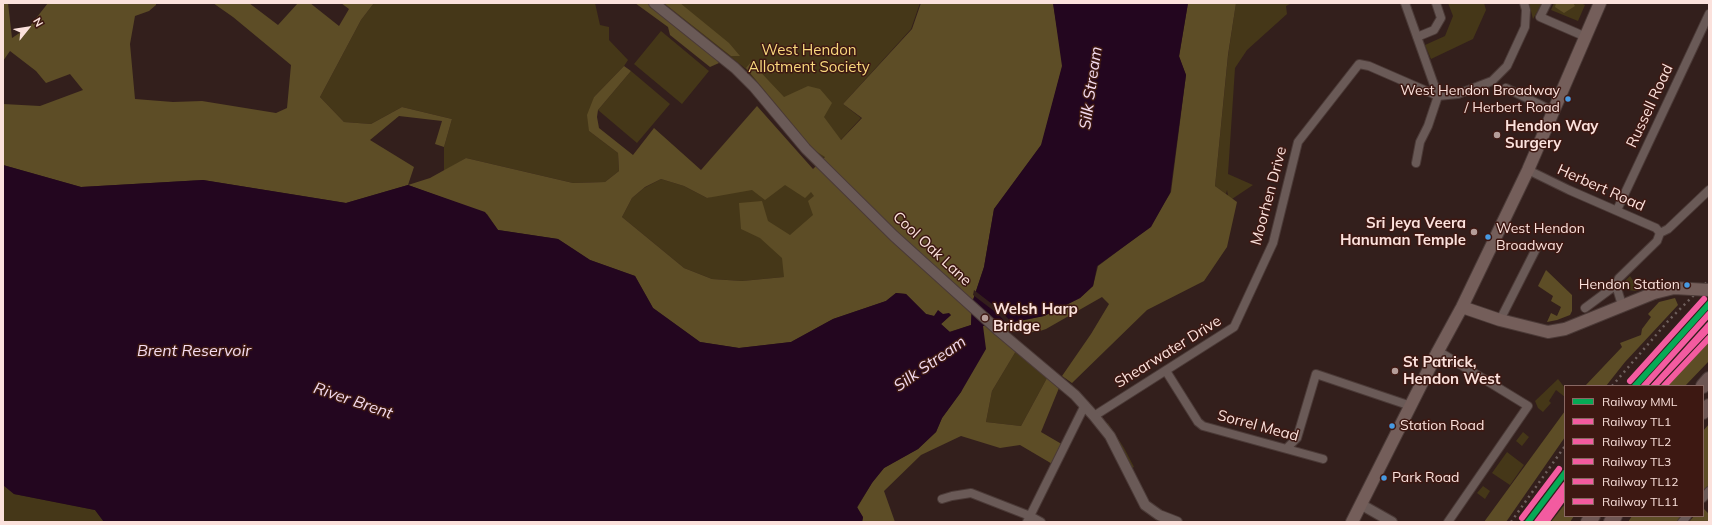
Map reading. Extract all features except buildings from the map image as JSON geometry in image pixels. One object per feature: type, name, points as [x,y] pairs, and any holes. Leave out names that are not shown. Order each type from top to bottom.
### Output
[{"type":"main road","points":[[1352,522],[1462,306],[1528,170],[1600,3]]},
{"type":"main road","points":[[1462,306],[1500,320],[1548,332],[1565,329],[1654,293],[1674,288],[1709,290]]},
{"type":"street","name":"Cool Oak Lane","points":[[654,3],[735,68],[754,87],[806,149],[894,236],[999,331],[1053,375],[1085,405],[1110,436],[1146,505],[1159,515],[1177,522]]},
{"type":"street","points":[[1405,3],[1438,96],[1428,126],[1420,142],[1416,163]]},
{"type":"street","points":[[1417,37],[1434,30],[1441,18],[1436,3]]},
{"type":"street","points":[[1438,96],[1458,94],[1492,81],[1507,66],[1525,27],[1526,10],[1524,3]]},
{"type":"street","points":[[1547,3],[1540,16],[1586,37]]},
{"type":"street","name":"Russell Road","points":[[1617,210],[1709,14]]},
{"type":"street","name":"Moorhen Drive","points":[[1245,303],[1273,243],[1298,142],[1358,64],[1369,66],[1438,96]]},
{"type":"street","points":[[1506,88],[1553,111]]},
{"type":"street","name":"Herbert Road","points":[[1528,170],[1569,190],[1656,228],[1660,233]]},
{"type":"street","points":[[1585,308],[1616,285],[1619,278],[1657,241],[1660,233],[1668,229],[1709,190]]},
{"type":"street","points":[[1500,320],[1536,247]]},
{"type":"street","points":[[1616,285],[1622,305]]},
{"type":"street","name":"Shearwater Drive","points":[[1094,416],[1234,327],[1245,303]]},
{"type":"street","points":[[1438,351],[1528,406],[1448,522]]},
{"type":"street","name":"Sorrel Mead","points":[[1166,371],[1198,422],[1203,426],[1323,459]]},
{"type":"street","points":[[1287,448],[1297,438],[1316,374],[1411,406]]},
{"type":"street","points":[[1029,519],[1085,405]]},
{"type":"street","points":[[942,500],[952,496],[971,493],[1029,519],[1041,522]]},
{"type":"street","points":[[1362,505],[1392,522]]},
{"type":"green space","points":[[374,3],[595,3],[600,25],[609,27],[609,40],[628,60],[594,97],[589,131],[618,153],[619,171],[605,182],[573,183],[466,158],[444,171],[444,147],[452,119],[402,107],[371,124],[344,122],[320,97],[361,20]]},
{"type":"green space","name":"West Hendon Allotment Society","points":[[663,3],[920,3],[911,29],[843,104],[861,118],[824,158],[813,151],[746,69]]},
{"type":"green space","points":[[1236,3],[1292,3],[1286,6],[1287,14],[1247,50],[1235,68],[1228,174],[1253,185],[1229,201],[1227,190],[1226,194],[1215,186],[1228,56]]},
{"type":"green space","points":[[1448,3],[1484,3],[1486,10],[1473,39],[1431,59],[1425,45],[1445,36],[1453,16]]},
{"type":"green space","points":[[1529,3],[1542,3],[1533,19]]},
{"type":"green space","points":[[1554,3],[1581,3],[1585,5],[1578,21],[1551,10]]},
{"type":"green space","points":[[661,31],[709,71],[682,104],[634,64]]},
{"type":"green space","points":[[631,71],[670,104],[637,143],[598,110]]},
{"type":"green space","points":[[795,174],[830,208],[784,277],[742,281],[712,279],[684,268],[622,217],[632,198],[644,188],[661,179],[684,186],[707,198]]},
{"type":"green space","points":[[1630,276],[1639,290],[1628,290],[1624,285],[1625,281]]},
{"type":"green space","points":[[1016,351],[1047,378],[1021,426],[986,422],[992,391]]},
{"type":"green space","points":[[1558,379],[1564,387],[1564,396],[1556,390],[1549,401],[1551,403],[1543,412],[1538,408],[1535,401]]},
{"type":"green space","points":[[1108,423],[1134,467],[1132,468],[1107,424]]},
{"type":"green space","points":[[1523,432],[1529,437],[1522,446],[1516,441]]},
{"type":"green space","points":[[1507,452],[1524,465],[1510,485],[1492,473]]},
{"type":"green space","points":[[3,485],[14,494],[95,510],[104,522],[3,522]]},
{"type":"green space","points":[[1483,486],[1490,491],[1485,499],[1477,493]]},
{"type":"shaded area","points":[[3,3],[8,3],[12,38],[30,26],[48,3],[156,3],[156,5],[149,11],[135,16],[130,44],[135,99],[173,102],[202,101],[276,113],[287,108],[291,65],[233,17],[213,3],[249,3],[278,25],[298,3],[310,3],[339,26],[349,9],[341,3],[374,3],[361,20],[320,97],[344,122],[371,124],[402,107],[452,119],[444,147],[435,144],[442,121],[399,116],[370,140],[414,167],[408,185],[346,203],[203,180],[81,187],[3,165],[3,104],[40,106],[83,90],[70,74],[46,83],[36,71],[10,51],[3,61]]},
{"type":"shaded area","points":[[635,3],[647,3],[653,7],[713,55],[719,63],[710,67],[670,35],[668,27]]},
{"type":"shaded area","points":[[664,3],[680,3],[729,43],[740,56],[731,56]]},
{"type":"shaded area","points":[[921,3],[1053,3],[1063,64],[1042,144],[994,209],[984,267],[972,303],[971,325],[949,332],[941,324],[951,315],[943,314],[934,316],[926,314],[906,294],[896,293],[886,301],[833,319],[791,342],[739,348],[700,342],[653,308],[635,276],[590,260],[558,239],[498,230],[487,214],[408,185],[430,178],[466,158],[573,183],[605,182],[619,171],[618,153],[589,131],[587,115],[594,97],[624,66],[631,71],[598,110],[597,117],[599,128],[633,155],[654,128],[701,170],[757,106],[813,169],[825,157],[814,150],[746,68],[751,62],[784,97],[808,86],[820,89],[832,103],[824,117],[841,140],[862,118],[843,104],[912,29]],"holes":[[[661,179],[684,186],[707,198],[752,190],[765,200],[785,185],[805,198],[811,192],[814,196],[808,201],[813,215],[790,235],[768,221],[762,201],[739,203],[741,229],[760,238],[782,258],[784,277],[742,281],[712,279],[684,268],[622,217],[632,198],[645,187]]]},
{"type":"shaded area","points":[[1188,3],[1236,3],[1228,55],[1215,186],[1237,202],[1227,247],[1204,281],[1147,310],[1072,383],[1062,376],[1091,334],[1109,304],[1102,297],[1046,329],[1037,332],[1009,332],[999,325],[1044,316],[1080,298],[1093,286],[1098,266],[1150,227],[1171,192],[1186,75],[1179,57]]},
{"type":"shaded area","points":[[1556,3],[1573,3],[1575,6],[1564,13],[1555,7]]},
{"type":"shaded area","points":[[1546,270],[1572,295],[1572,311],[1570,315],[1547,322],[1551,313],[1557,316],[1561,307],[1551,301],[1553,296],[1538,286]]},
{"type":"shaded area","points":[[1675,298],[1678,305],[1625,362],[1607,385],[1586,385],[1622,347],[1620,343],[1641,335],[1642,329],[1651,317],[1648,314],[1659,302]]},
{"type":"shaded area","points":[[982,326],[989,326],[1016,351],[992,391],[986,422],[1021,426],[1047,378],[1059,388],[1041,432],[1065,446],[1054,465],[1020,445],[1000,448],[961,436],[921,455],[884,491],[895,522],[862,522],[863,518],[857,508],[873,481],[884,468],[918,449],[936,432],[942,418],[961,392]]},
{"type":"shaded area","points":[[1709,340],[1709,361],[1686,385],[1667,385]]},
{"type":"shaded area","points":[[1564,412],[1564,438],[1506,522],[1484,522]]},
{"type":"shaded area","points":[[1709,424],[1709,486],[1704,492],[1704,430]]},
{"type":"shaded area","points":[[1564,505],[1564,517],[1573,517],[1570,522],[1551,522]]},
{"type":"shaded area","points":[[1704,509],[1709,514],[1709,522],[1689,522],[1693,517],[1704,517]]},
{"type":"shaded area","points":[[1631,517],[1682,517],[1677,522],[1628,522]]},
{"type":"water","name":"Brent Reservoir","points":[[1053,3],[1188,3],[1179,56],[1186,75],[1170,193],[1151,227],[1097,266],[1093,286],[1080,298],[1044,316],[999,325],[983,326],[986,349],[961,392],[942,418],[936,432],[918,449],[884,468],[872,483],[857,507],[863,517],[862,522],[104,522],[95,510],[14,494],[3,485],[3,165],[81,187],[203,180],[346,203],[408,185],[485,212],[498,230],[558,239],[590,260],[635,276],[653,308],[700,342],[739,348],[791,342],[833,319],[886,301],[896,293],[906,294],[926,314],[934,316],[938,310],[943,314],[949,313],[951,315],[941,324],[950,332],[971,325],[972,303],[984,267],[994,209],[1041,145],[1062,66]]},
{"type":"pier","points":[[974,290],[1001,311],[1013,324],[1008,325],[998,314],[973,295]]},
{"type":"railway","points":[[1613,385],[1669,320],[1709,280]]},
{"type":"railway","points":[[1511,522],[1564,447]]},
{"type":"rail line","name":"TL2","points":[[1630,381],[1704,299]]},
{"type":"rail line","name":"MML","points":[[1636,385],[1709,304]]},
{"type":"rail line","name":"TL1","points":[[1645,385],[1709,314]]},
{"type":"rail line","name":"TL3","points":[[1655,385],[1709,325]]},
{"type":"rail line","name":"TL12","points":[[1655,385],[1709,328]]},
{"type":"rail line","name":"TL11","points":[[1665,385],[1709,338]]},
{"type":"rail line","name":"TL2","points":[[1522,518],[1559,469]]},
{"type":"rail line","name":"MML","points":[[1528,522],[1564,474]]},
{"type":"rail line","name":"TL1","points":[[1537,522],[1564,486]]},
{"type":"rail line","name":"TL12","points":[[1542,522],[1564,492]]},
{"type":"rail line","name":"TL3","points":[[1546,522],[1564,497]]},
{"type":"place","name":"West Hendon Broadway / Herbert Road","points":[[1568,99]]},
{"type":"place","name":"Hendon Way Surgery","points":[[1497,135]]},
{"type":"place","name":"Sri Jeya Veera Hanuman Temple","points":[[1474,232]]},
{"type":"place","name":"West Hendon Broadway","points":[[1488,237]]},
{"type":"place","name":"Hendon Station","points":[[1687,285]]},
{"type":"place","name":"Welsh Harp Bridge","points":[[985,318]]},
{"type":"place","name":"St Patrick, Hendon West","points":[[1395,371]]},
{"type":"place","name":"Station Road","points":[[1392,426]]},
{"type":"place","name":"Park Road","points":[[1384,478]]},
{"type":"water label","name":"Silk Stream","points":[[1091,88]]},
{"type":"water label","name":"Silk Stream","points":[[930,364]]},
{"type":"water label","name":"River Brent","points":[[353,401]]}]
